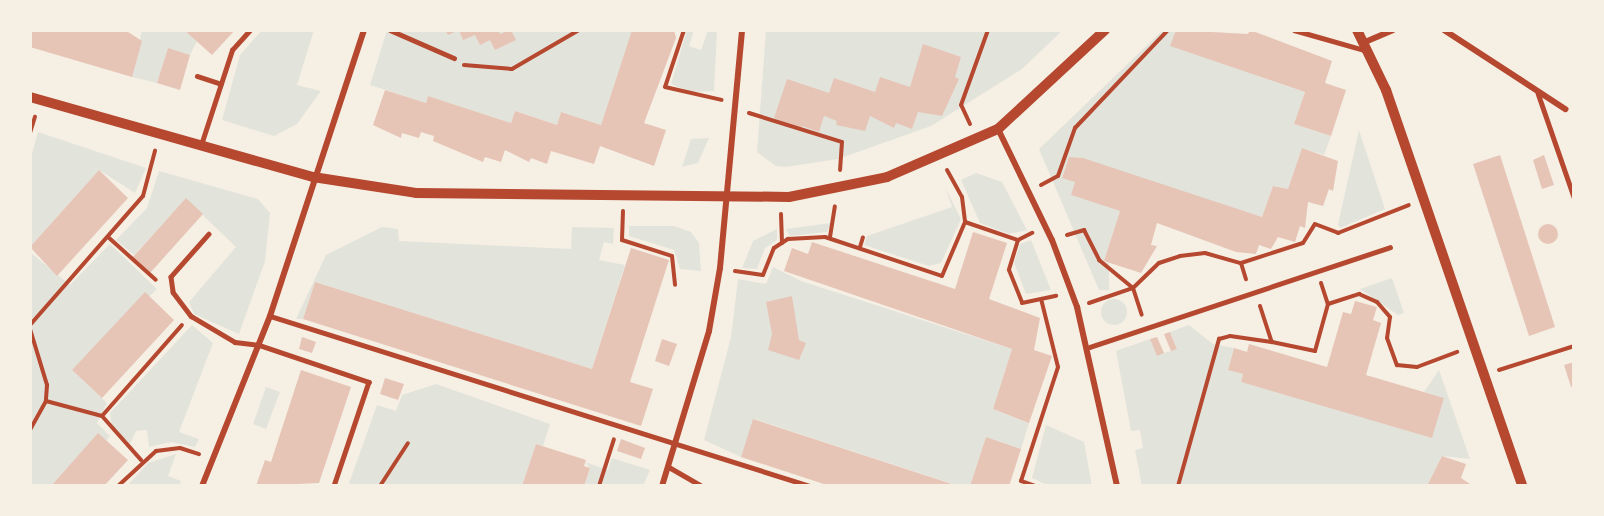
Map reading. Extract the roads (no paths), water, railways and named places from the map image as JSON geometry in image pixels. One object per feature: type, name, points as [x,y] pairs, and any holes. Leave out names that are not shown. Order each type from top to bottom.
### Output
[{"type":"street","points":[[202,486],[270,316],[313,177],[364,30]]},
{"type":"street","points":[[662,486],[678,443],[720,268],[742,30]]},
{"type":"street","points":[[30,97],[159,136],[313,177],[416,193],[780,197],[834,190],[940,157],[977,140],[998,129],[1044,92],[1105,30]]},
{"type":"street","points":[[1357,30],[1367,47],[1425,199],[1522,486]]},
{"type":"street","points":[[1367,47],[1393,30]]},
{"type":"street","points":[[1444,30],[1565,109]]},
{"type":"street","points":[[998,129],[1030,190],[1072,292],[1090,347],[1117,486]]},
{"type":"lane","points":[[200,147],[232,50],[250,30]]},
{"type":"lane","points":[[390,30],[454,58]]},
{"type":"lane","points":[[1294,30],[1367,47]]},
{"type":"lane","points":[[197,76],[221,84]]},
{"type":"lane","points":[[1537,90],[1574,197]]},
{"type":"lane","points":[[209,234],[174,271],[171,285],[191,316],[235,342],[259,345],[369,382],[334,486]]},
{"type":"lane","points":[[1090,347],[1390,247]]},
{"type":"lane","points":[[270,316],[810,486]]},
{"type":"lane","points":[[669,467],[702,486]]}]
